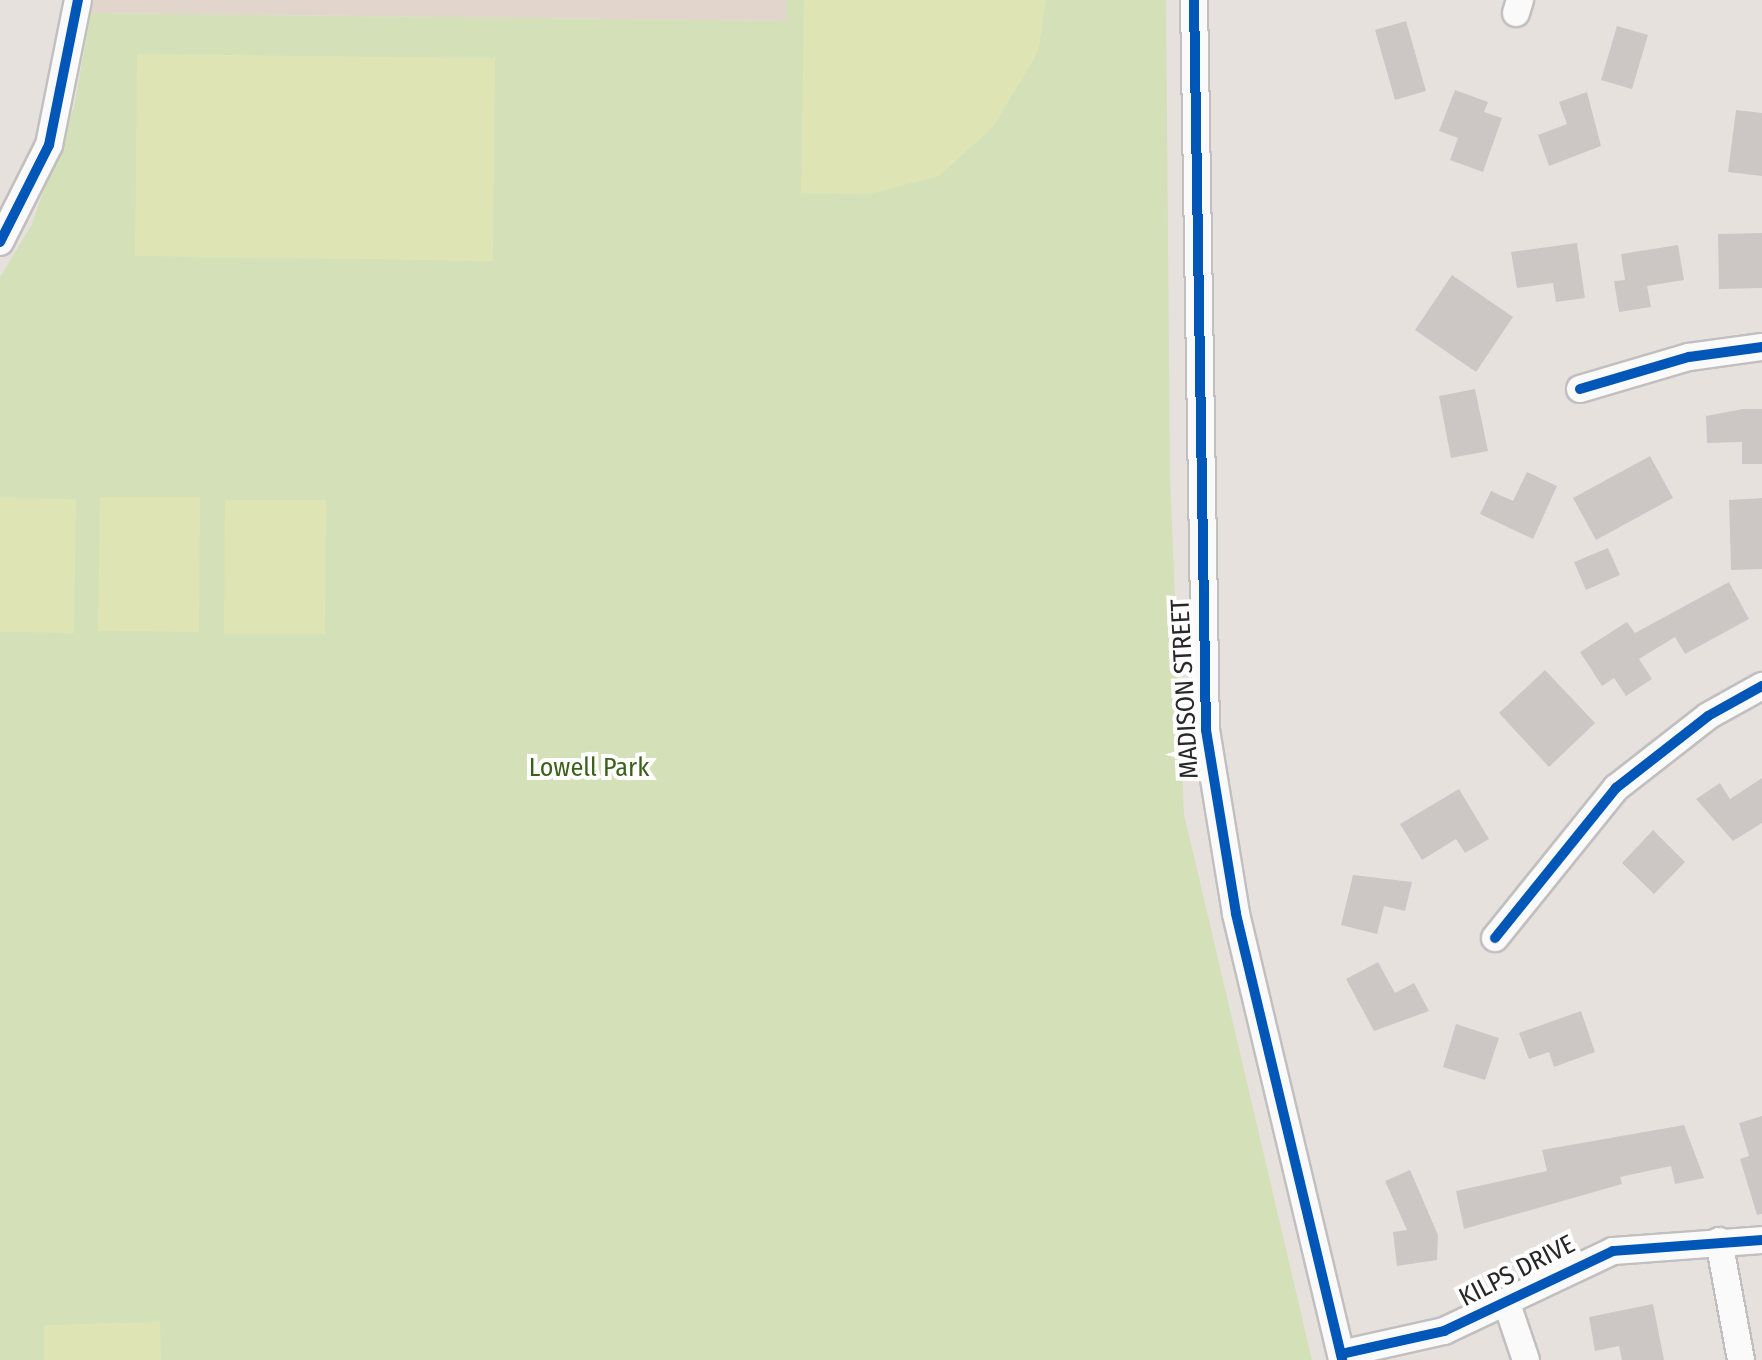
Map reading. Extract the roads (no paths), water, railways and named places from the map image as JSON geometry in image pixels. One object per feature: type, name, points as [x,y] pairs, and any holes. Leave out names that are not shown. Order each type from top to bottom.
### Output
[{"type":"street","points":[[0,242],[49,145],[78,0]]},
{"type":"street","name":"MADISON STREET","points":[[1194,0],[1206,730],[1230,887],[1342,1357]]},
{"type":"street","points":[[1580,389],[1689,357],[1762,347]]},
{"type":"street","points":[[1495,938],[1616,788],[1695,725],[1762,686]]},
{"type":"street","name":"KILPS DRIVE","points":[[1342,1357],[1444,1331],[1613,1251],[1762,1240]]},
{"type":"street","points":[[1719,1241],[1741,1360]]},
{"type":"street","points":[[1506,1301],[1526,1360]]},
{"type":"park label","name":"Lowell Park","points":[[589,768]]}]
